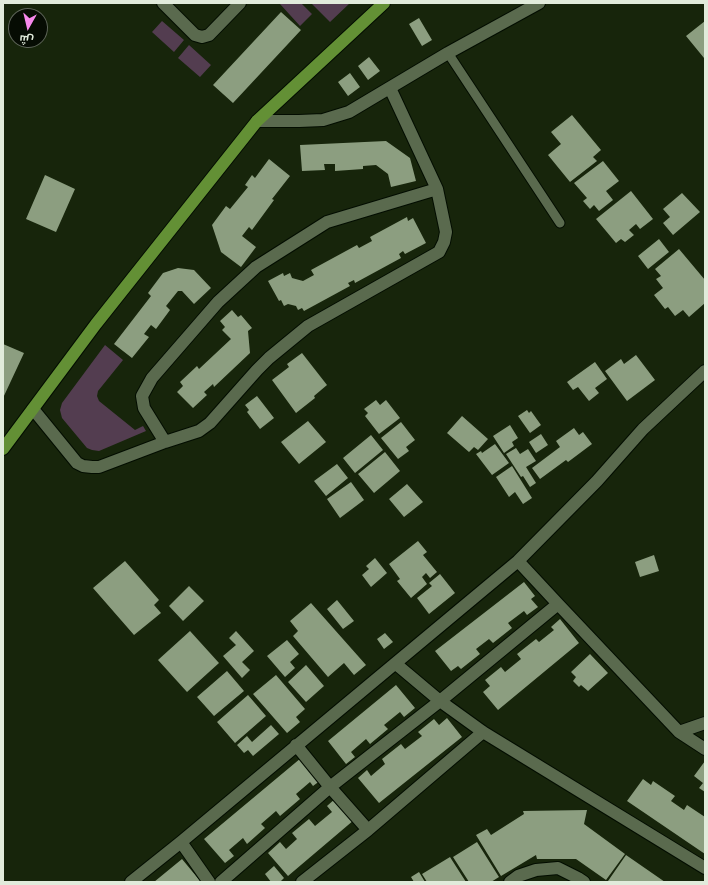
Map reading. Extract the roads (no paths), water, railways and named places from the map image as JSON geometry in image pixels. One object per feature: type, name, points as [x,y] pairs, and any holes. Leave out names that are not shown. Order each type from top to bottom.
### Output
[{"type":"main road","points":[[3,449],[96,324],[256,121],[384,3]]},
{"type":"street","points":[[163,3],[194,35],[202,37],[209,35],[240,3]]},
{"type":"street","points":[[256,121],[323,120],[349,112],[448,53],[539,3]]},
{"type":"street","points":[[33,409],[77,463],[84,466],[99,467],[199,431],[210,423],[261,366],[308,326],[439,252],[444,242],[446,232],[437,189],[390,88]]},
{"type":"street","points":[[165,442],[144,408],[142,396],[157,372],[218,302],[250,272],[327,222],[437,189]]},
{"type":"street","points":[[131,882],[396,664],[518,561],[597,482],[643,429],[705,371]]},
{"type":"street","points":[[518,561],[679,732],[705,749]]},
{"type":"street","points":[[221,882],[330,787],[440,701],[558,604]]},
{"type":"street","points":[[396,664],[440,701],[483,732],[705,868]]},
{"type":"street","points":[[679,732],[705,723]]},
{"type":"street","points":[[302,882],[368,830],[483,732]]},
{"type":"street","points":[[296,745],[330,787],[368,830]]},
{"type":"street","points":[[181,842],[209,882]]},
{"type":"street","points":[[510,882],[518,876],[536,870],[558,868],[584,882]]},
{"type":"lane","points":[[448,53],[560,223]]}]
